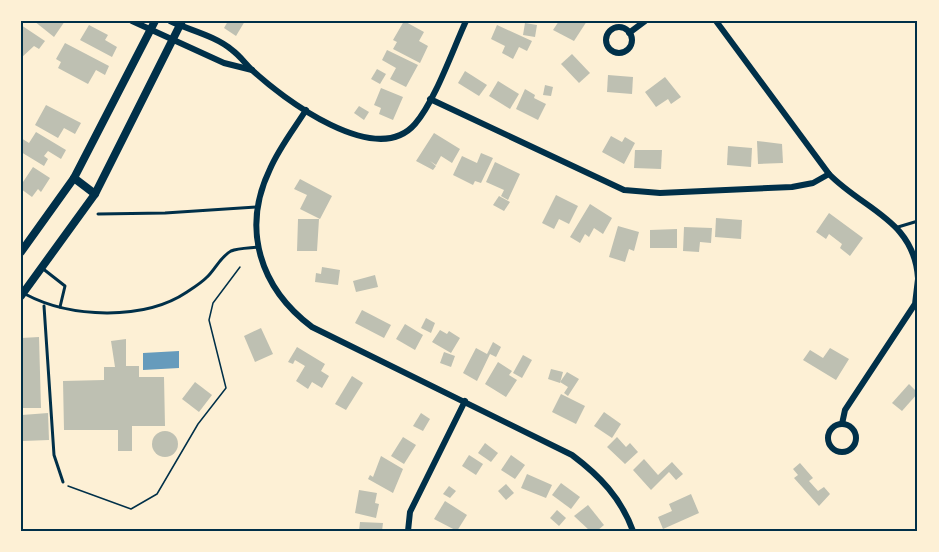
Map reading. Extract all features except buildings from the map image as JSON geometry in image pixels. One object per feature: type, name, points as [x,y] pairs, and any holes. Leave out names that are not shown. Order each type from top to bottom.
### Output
[{"type":"main road","points":[[21,252],[74,178],[155,21]]},
{"type":"main road","points":[[22,294],[95,194],[181,23]]},
{"type":"main road","points":[[74,178],[95,194]]},
{"type":"street","points":[[132,21],[224,63],[252,70]]},
{"type":"street","points":[[170,21],[181,23],[231,48],[252,70],[306,110],[340,129],[367,138],[389,138],[408,130],[421,116],[466,21]]},
{"type":"street","points":[[629,33],[645,21]]},
{"type":"street","points":[[716,21],[829,174],[847,191],[898,227],[916,251],[918,279],[915,304],[845,410],[842,424]]},
{"type":"street","points":[[622,28],[629,33],[632,40],[627,51],[615,52],[609,47],[606,39],[610,31],[622,28]]},
{"type":"street","points":[[430,99],[624,190],[660,193],[792,187],[813,183],[829,174]]},
{"type":"street","points":[[306,110],[269,170],[257,207],[258,247],[267,274],[281,300],[312,327],[572,455],[600,477],[617,498],[633,531]]},
{"type":"street","points":[[408,531],[410,512],[465,401]]},
{"type":"street","points":[[842,424],[851,427],[856,438],[850,450],[842,452],[833,448],[828,440],[834,427],[842,424]]},
{"type":"lane","points":[[98,214],[165,213],[257,207]]},
{"type":"lane","points":[[898,227],[918,221]]},
{"type":"lane","points":[[22,294],[44,305],[87,314],[142,308],[172,301],[206,278],[231,251],[258,247]]},
{"type":"lane","points":[[41,267],[65,286],[60,308]]},
{"type":"lane","points":[[44,305],[54,455],[63,482]]},
{"type":"path","points":[[63,482],[76,491],[131,509],[157,494],[198,424],[226,388],[209,320],[213,303],[240,267]]},
{"type":"water","points":[[179,351],[179,368],[143,370],[143,353]]}]
